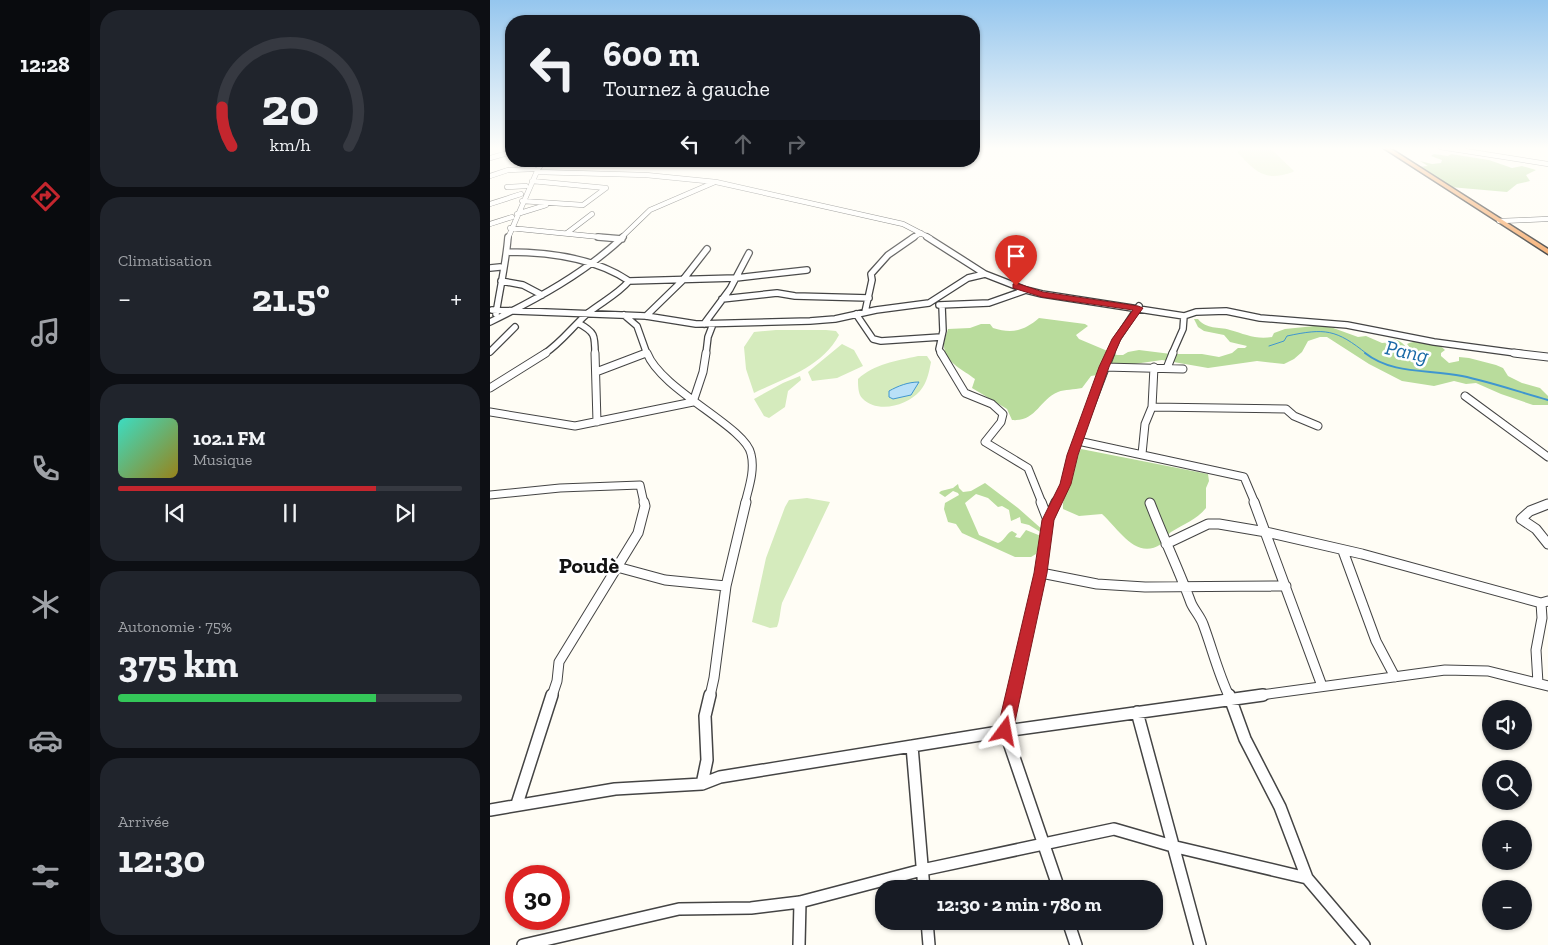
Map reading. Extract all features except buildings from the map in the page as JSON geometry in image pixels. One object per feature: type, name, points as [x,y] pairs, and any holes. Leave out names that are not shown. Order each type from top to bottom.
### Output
[{"type":"highway","points":[[1453,191],[1548,252]]},
{"type":"street","points":[[492,310],[501,281],[507,252],[508,234],[523,191]]},
{"type":"street","points":[[490,322],[502,259],[504,235],[527,191]]},
{"type":"street","points":[[522,201],[583,204],[602,191]]},
{"type":"street","points":[[490,322],[542,295],[590,264],[622,238],[650,210],[695,191]]},
{"type":"street","points":[[757,191],[903,224],[955,252],[985,274],[1026,290],[1042,294],[1139,307],[1184,316],[1196,312],[1226,311],[1260,318],[1347,325],[1434,342],[1548,358]]},
{"type":"street","points":[[491,203],[521,194]]},
{"type":"street","points":[[490,224],[550,203]]},
{"type":"street","points":[[567,233],[592,214]]},
{"type":"street","points":[[1538,219],[1548,224]]},
{"type":"street","points":[[1499,221],[1548,219]]},
{"type":"street","points":[[510,228],[622,238]]},
{"type":"street","points":[[865,312],[869,298],[871,274],[888,255],[906,241],[921,233]]},
{"type":"street","points":[[646,316],[682,281],[707,249]]},
{"type":"street","points":[[507,252],[590,264],[611,270],[629,282],[736,278],[807,270]]},
{"type":"street","points":[[704,324],[736,278],[749,253]]},
{"type":"street","points":[[490,268],[500,267]]},
{"type":"street","points":[[930,303],[968,278],[985,274]]},
{"type":"street","points":[[501,281],[523,285],[542,295]]},
{"type":"street","points":[[490,388],[552,349],[587,314],[629,282]]},
{"type":"street","points":[[492,310],[646,316],[682,323],[704,324],[775,320],[810,321],[836,319],[865,312],[930,303],[942,306],[954,303],[989,303],[1026,290]]},
{"type":"street","points":[[722,299],[777,293],[795,296],[869,298]]},
{"type":"street","points":[[942,306],[943,331],[939,349],[965,393],[992,404],[1003,414],[1000,424],[992,431],[985,442],[1028,468],[1048,520]]},
{"type":"street","points":[[1055,880],[1045,844],[1005,731],[1041,573],[1048,520],[1065,484],[1072,455],[1104,367],[1117,339],[1139,307]]},
{"type":"street","points":[[856,314],[872,339],[881,341],[941,337]]},
{"type":"street","points":[[624,315],[637,326],[650,361],[661,373],[693,402],[739,436],[751,451],[753,465],[750,483],[726,586],[714,678],[705,716],[707,760],[702,784]]},
{"type":"street","points":[[1167,368],[1169,358],[1182,335],[1185,321],[1184,316]]},
{"type":"street","points":[[578,322],[591,330],[595,339],[597,422]]},
{"type":"street","points":[[693,402],[703,372],[708,337],[713,324]]},
{"type":"street","points":[[490,352],[515,328]]},
{"type":"street","points":[[596,372],[646,353]]},
{"type":"street","points":[[1104,367],[1183,369]]},
{"type":"street","points":[[1142,454],[1145,424],[1152,407],[1154,367]]},
{"type":"street","points":[[1465,396],[1548,457]]},
{"type":"street","points":[[490,412],[575,426],[693,402]]},
{"type":"street","points":[[1152,407],[1196,409],[1286,408],[1294,416],[1318,426]]},
{"type":"street","points":[[1078,442],[1244,477],[1322,686]]},
{"type":"street","points":[[490,495],[560,488],[640,485],[645,506],[638,533],[559,662],[557,681],[518,804]]},
{"type":"street","points":[[1150,503],[1174,564],[1186,586],[1192,605],[1202,622],[1218,673],[1231,700],[1245,739],[1280,807],[1307,878],[1364,945]]},
{"type":"street","points":[[1548,504],[1530,511],[1521,519],[1536,529],[1548,544]]},
{"type":"street","points":[[490,810],[615,789],[702,784],[720,777],[1005,731],[1445,670],[1488,672],[1543,685],[1536,660],[1536,639],[1544,615],[1545,602],[1427,570],[1266,532],[1208,524],[1166,544]]},
{"type":"street","points":[[1344,551],[1376,641],[1396,677]]},
{"type":"street","points":[[617,567],[665,580],[726,586]]},
{"type":"street","points":[[1041,573],[1098,584],[1145,587],[1286,586]]},
{"type":"street","points":[[1137,712],[1164,812],[1176,847],[1200,945]]},
{"type":"street","points":[[912,746],[923,880]]},
{"type":"street","points":[[523,945],[544,942],[679,909],[752,908],[800,902],[922,870],[1114,829],[1176,847],[1307,878]]},
{"type":"street","points":[[800,902],[800,945]]},
{"type":"street","points":[[928,930],[929,945]]},
{"type":"street","points":[[1071,930],[1076,945]]},
{"type":"green space","points":[[1039,318],[1085,324],[1088,326],[1076,335],[1079,339],[1117,355],[1139,350],[1171,354],[1202,354],[1219,357],[1247,346],[1230,342],[1224,335],[1204,331],[1198,327],[1194,319],[1198,319],[1205,325],[1261,338],[1272,337],[1274,333],[1285,329],[1325,325],[1358,337],[1366,336],[1382,343],[1392,342],[1389,339],[1397,340],[1406,347],[1406,354],[1413,356],[1415,354],[1407,344],[1411,342],[1427,342],[1442,347],[1445,350],[1441,353],[1441,356],[1449,363],[1459,361],[1459,357],[1503,368],[1508,376],[1522,383],[1540,388],[1548,396],[1548,405],[1533,405],[1476,383],[1466,384],[1454,381],[1434,386],[1402,381],[1369,364],[1327,337],[1320,337],[1308,341],[1302,352],[1284,364],[1257,361],[1208,368],[1162,360],[1120,366],[1102,361],[1097,375],[1091,376],[1082,388],[1058,392],[1046,400],[1027,418],[1012,420],[1007,409],[972,388],[975,379],[950,361],[945,350],[944,340],[948,329],[970,328],[981,324],[990,324],[993,328],[1012,331],[1028,326]]},
{"type":"green space","points":[[836,331],[839,335],[823,355],[802,370],[754,393],[746,369],[744,347],[754,332]]},
{"type":"green space","points":[[842,344],[854,350],[863,366],[837,378],[812,381],[808,372]]},
{"type":"green space","points":[[918,356],[927,356],[931,362],[927,377],[920,391],[908,401],[884,407],[868,403],[862,398],[858,389],[858,379],[864,374],[886,364]]},
{"type":"green space","points":[[800,376],[801,380],[788,391],[785,407],[769,418],[764,416],[754,399]]},
{"type":"green space","points":[[1081,449],[1208,474],[1206,508],[1194,519],[1171,532],[1161,544],[1152,548],[1136,546],[1128,541],[1102,514],[1079,516],[1063,509],[1064,497],[1072,479]]},
{"type":"green space","points":[[985,483],[1044,531],[1042,533],[1029,525],[1021,523],[1020,517],[1011,521],[1009,510],[1002,506],[998,507],[988,498],[976,494],[965,503],[979,535],[998,543],[1012,531],[1017,534],[1015,537],[1020,538],[1026,530],[1041,536],[1041,543],[1036,554],[1031,557],[1015,557],[962,533],[956,524],[948,522],[944,509],[945,503],[959,495],[953,491],[945,497],[939,493],[958,484],[963,492],[971,491]]},
{"type":"green space","points":[[807,498],[830,502],[782,603],[777,627],[770,628],[752,622],[766,558],[785,507],[789,500]]},
{"type":"water","points":[[919,382],[911,395],[893,399],[889,397],[889,391],[892,389]]},
{"type":"waterway","name":"Pang","points":[[1269,346],[1284,341],[1287,336],[1321,332],[1338,335],[1367,354]]},
{"type":"waterway","name":"Pang","points":[[1365,353],[1387,365],[1462,376],[1548,400]]},
{"type":"district","name":"Poudè","points":[[589,565]]},
{"type":"route","points":[[1005,731],[1041,573],[1048,520],[1065,484],[1072,455],[1104,367],[1117,339],[1138,308],[1042,294],[1016,286]]}]
